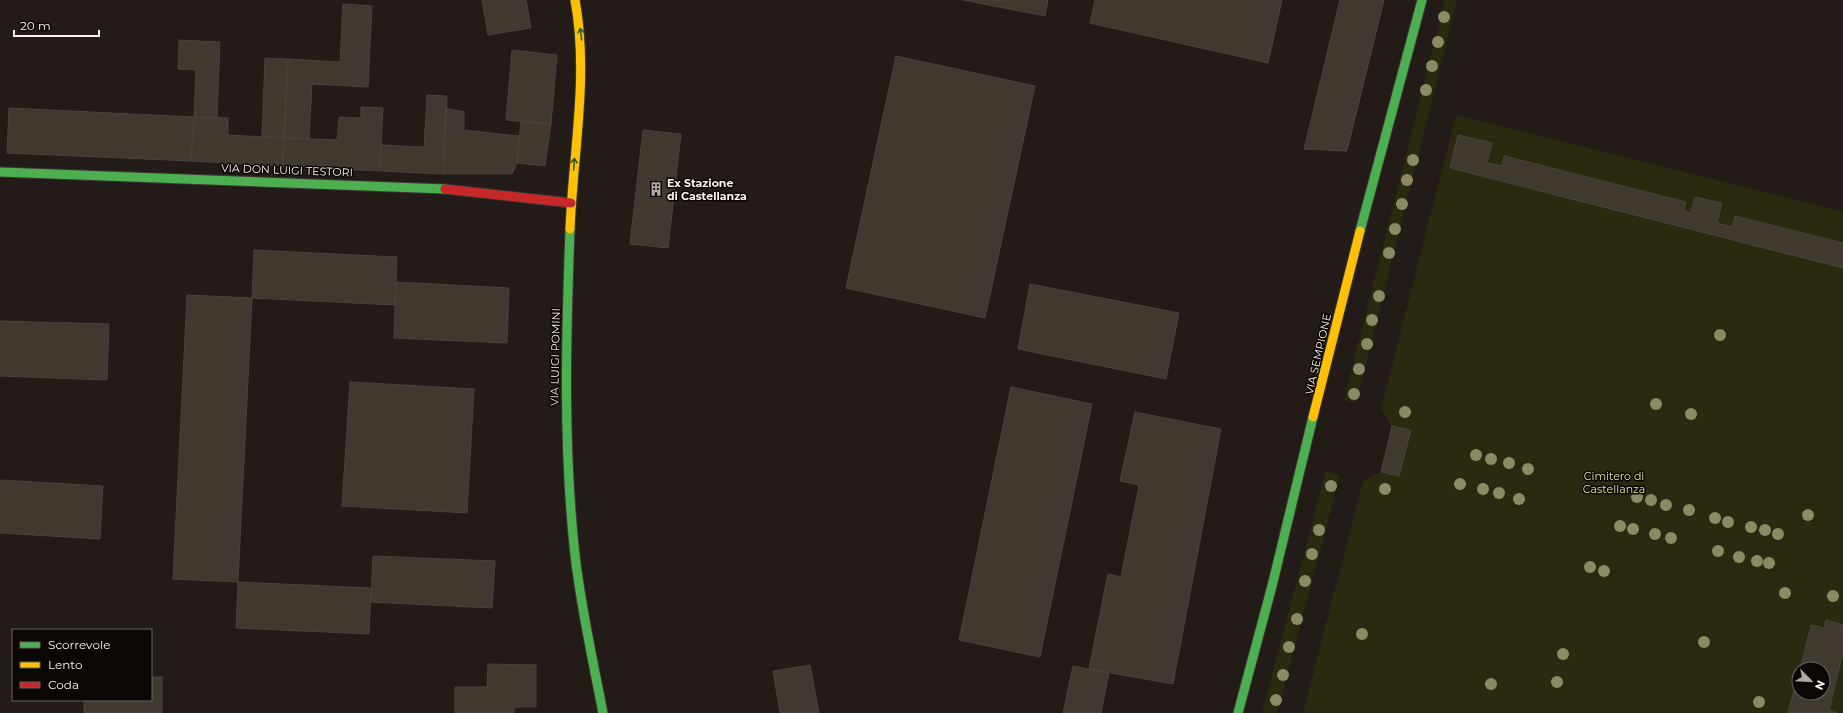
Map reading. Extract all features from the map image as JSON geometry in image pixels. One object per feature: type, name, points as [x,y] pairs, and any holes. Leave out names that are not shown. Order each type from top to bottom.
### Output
[{"type":"street","name":"VIA LUIGI POMINI","points":[[575,0],[581,34],[582,63],[571,203],[566,352],[567,451],[575,558],[603,713]]},
{"type":"street","name":"VIA SEMPIONE","points":[[1238,713],[1272,586],[1347,280],[1422,0]]},
{"type":"street","name":"VIA DON LUIGI TESTORI","points":[[0,172],[454,189],[571,203]]},
{"type":"green space","points":[[1445,0],[1457,0],[1356,403],[1344,400]]},
{"type":"green space","name":"Cimitero di Castellanza","points":[[1456,115],[1843,212],[1843,713],[1303,713],[1363,481],[1381,472],[1392,426],[1381,409]]},
{"type":"green space","points":[[1326,471],[1340,475],[1277,713],[1262,713]]},
{"type":"building","points":[[482,0],[526,0],[531,28],[488,35]]},
{"type":"building","points":[[963,0],[1048,0],[1045,16]]},
{"type":"building","points":[[1095,0],[1282,0],[1268,63],[1090,23]]},
{"type":"building","points":[[1340,0],[1384,0],[1347,151],[1304,149]]},
{"type":"building","points":[[343,4],[372,6],[368,87],[312,84],[309,139],[284,138],[288,59],[340,62]]},
{"type":"building","points":[[179,40],[220,42],[217,118],[194,117],[196,70],[178,69]]},
{"type":"building","points":[[512,50],[557,55],[551,124],[506,120]]},
{"type":"building","points":[[896,56],[1035,86],[985,318],[846,288]]},
{"type":"building","points":[[265,58],[288,59],[284,138],[262,137]]},
{"type":"building","points":[[427,95],[447,96],[443,174],[380,171],[381,145],[424,147]]},
{"type":"building","points":[[361,107],[383,108],[380,171],[282,166],[284,138],[337,140],[339,117],[361,118]]},
{"type":"building","points":[[9,108],[194,117],[191,161],[7,153]]},
{"type":"building","points":[[446,108],[464,112],[464,130],[519,136],[517,163],[512,174],[443,174]]},
{"type":"building","points":[[194,117],[228,118],[228,135],[284,138],[282,166],[191,161]]},
{"type":"building","points":[[521,121],[551,124],[545,166],[517,163]]},
{"type":"building","name":"Ex Stazione di Castellanza","points":[[643,130],[681,134],[668,248],[630,244]]},
{"type":"building","points":[[1458,135],[1492,143],[1487,163],[1502,166],[1504,156],[1686,202],[1684,211],[1691,213],[1695,197],[1722,203],[1717,223],[1732,227],[1735,216],[1843,243],[1843,268],[1450,168]]},
{"type":"building","points":[[254,250],[397,257],[395,305],[252,298]]},
{"type":"building","points":[[396,282],[509,288],[507,343],[394,338]]},
{"type":"building","points":[[1030,284],[1179,313],[1166,379],[1018,349]]},
{"type":"building","points":[[187,295],[252,298],[238,582],[173,579]]},
{"type":"building","points":[[0,321],[109,324],[107,380],[0,376]]},
{"type":"building","points":[[350,382],[474,389],[467,513],[342,506]]},
{"type":"building","points":[[1011,387],[1092,404],[1040,657],[959,640]]},
{"type":"building","points":[[1135,412],[1221,429],[1173,684],[1089,669],[1108,574],[1121,577],[1139,485],[1120,481]]},
{"type":"building","points":[[1392,426],[1411,430],[1399,476],[1381,472]]},
{"type":"building","points":[[0,480],[103,486],[100,539],[0,533]]},
{"type":"building","points":[[373,556],[495,561],[492,608],[371,602]]},
{"type":"building","points":[[238,582],[371,588],[369,634],[236,628]]},
{"type":"building","points":[[1826,620],[1843,625],[1843,652],[1829,710],[1837,713],[1788,713],[1791,701],[1831,701],[1831,661],[1802,661],[1811,625],[1824,628]]},
{"type":"building","points":[[488,664],[536,665],[536,707],[514,707],[514,713],[455,713],[455,687],[487,687]]},
{"type":"building","points":[[810,665],[819,713],[780,713],[773,671]]},
{"type":"building","points":[[1073,666],[1109,673],[1101,713],[1063,713]]},
{"type":"building","points":[[152,677],[162,677],[162,713],[84,713],[84,701],[152,701]]},
{"type":"traffic: fast","points":[[1360,231],[1422,0]]},
{"type":"traffic: fast","points":[[0,172],[445,189]]},
{"type":"traffic: fast","points":[[570,229],[566,392],[571,514],[580,595],[603,713]]},
{"type":"traffic: fast","points":[[1238,713],[1272,586],[1313,417]]},
{"type":"traffic: slow","points":[[570,229],[579,114],[581,57],[575,0]]},
{"type":"traffic: slow","points":[[1313,417],[1360,231]]},
{"type":"traffic: jam","points":[[445,189],[571,203]]},
{"type":"place","name":"Ex Stazione di Castellanza","points":[[656,189]]}]
